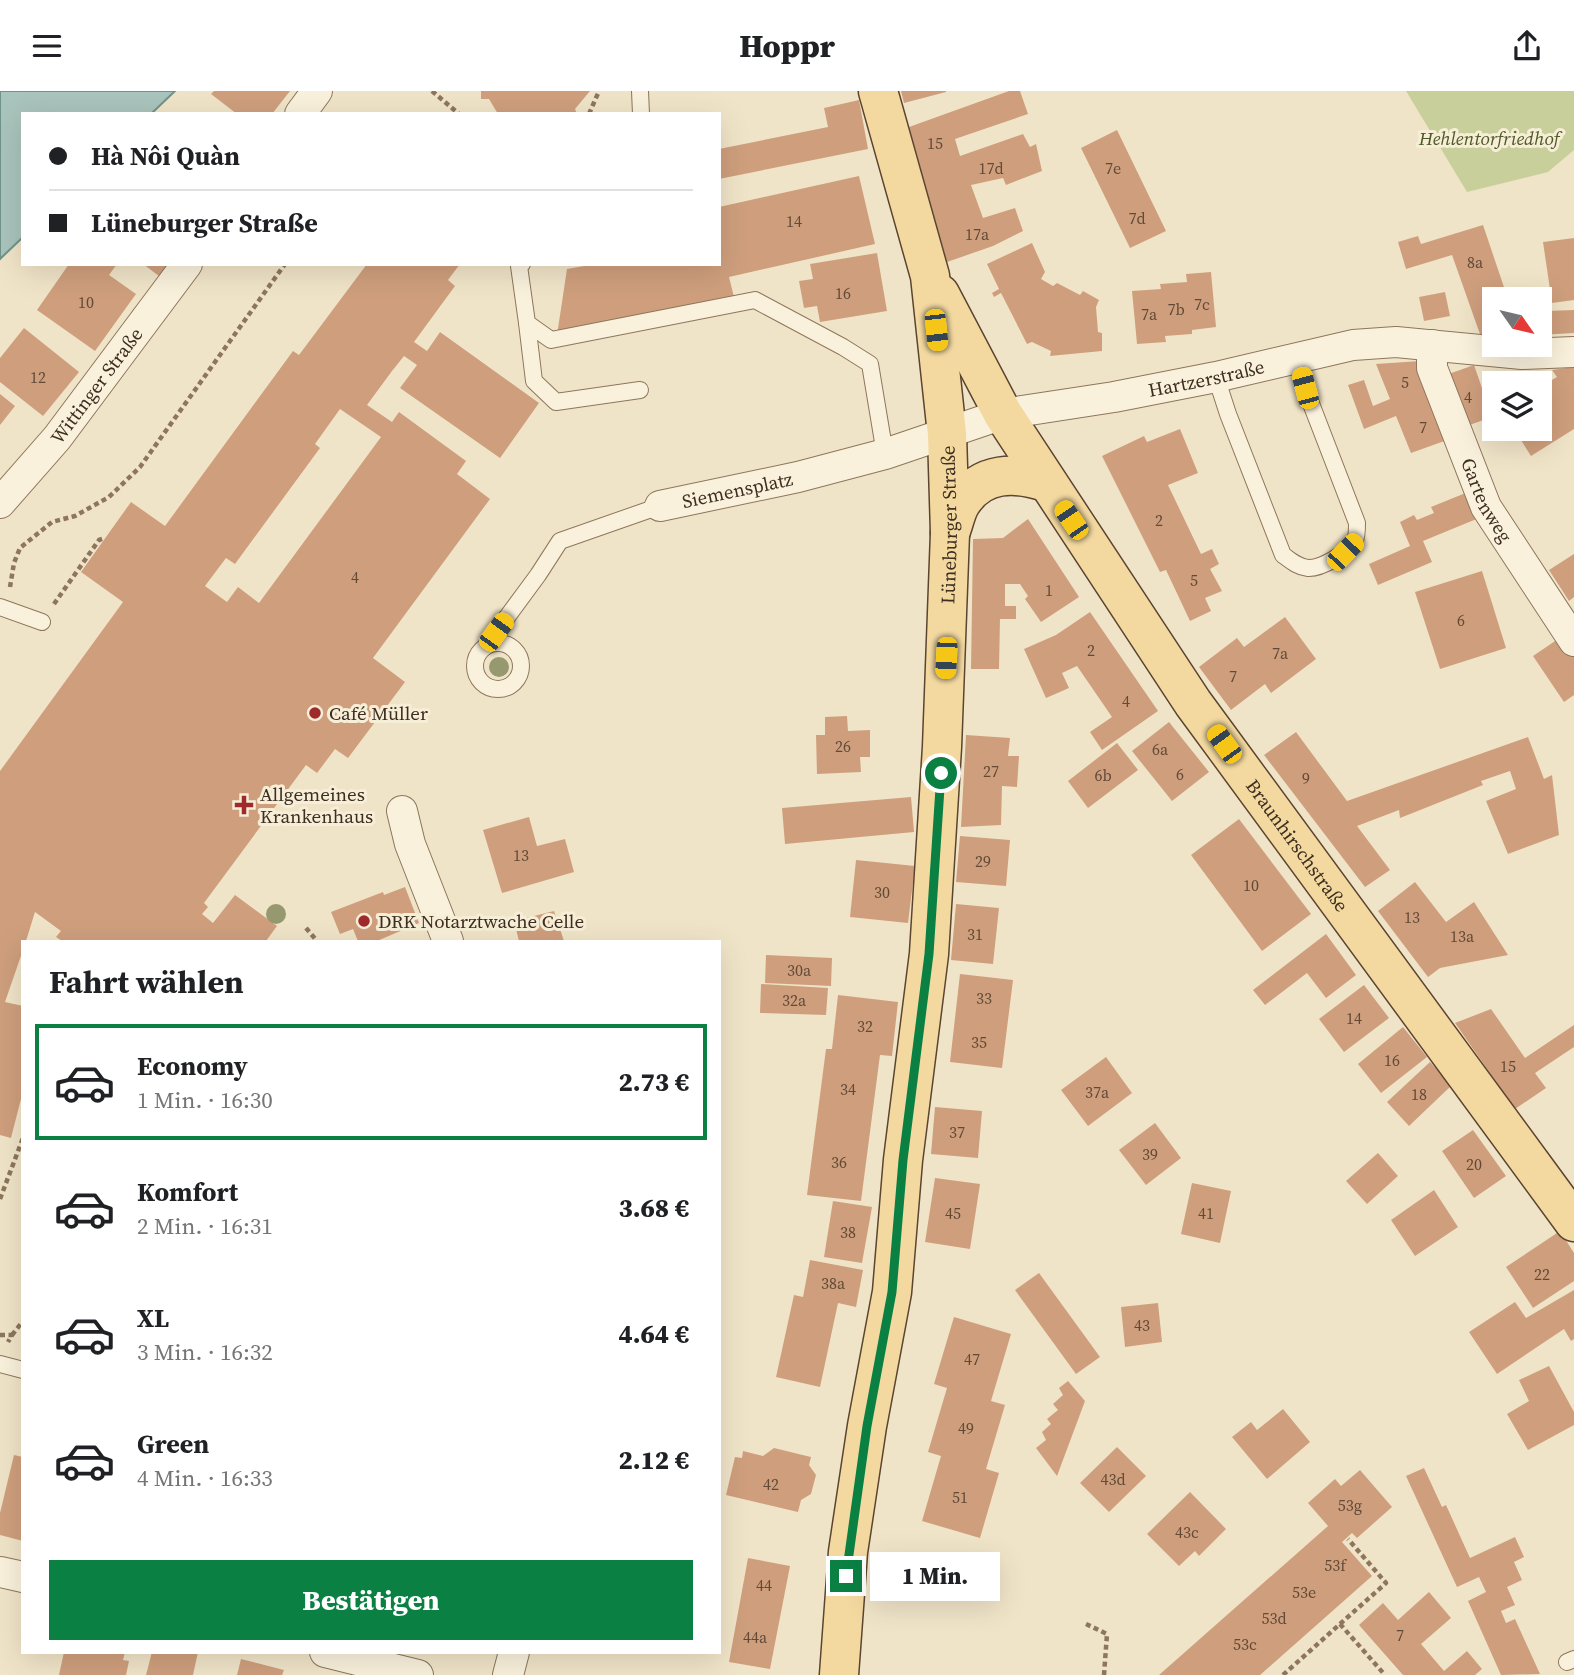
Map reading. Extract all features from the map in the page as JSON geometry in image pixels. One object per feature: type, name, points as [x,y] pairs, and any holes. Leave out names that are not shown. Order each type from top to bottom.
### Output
[{"type":"main road","name":"Lüneburger Straße","points":[[839,1675],[848,1552],[867,1426],[892,1292],[903,1160],[929,954],[938,825],[950,533],[947,434],[930,276],[878,91]]},
{"type":"main road","name":"Braunhirschstraße","points":[[930,276],[1003,414],[1193,703],[1574,1221]]},
{"type":"main road","points":[[950,533],[961,502],[980,484],[1003,475],[1022,474],[1046,482]]},
{"type":"street","points":[[301,112],[317,91]]},
{"type":"street","name":"Wittinger Straße","points":[[0,503],[57,438],[186,266]]},
{"type":"street","name":"Hartzerstraße","points":[[1003,414],[1216,377],[1353,345],[1396,342],[1522,354],[1574,352]]},
{"type":"street","name":"Gartenweg","points":[[1432,345],[1432,368],[1486,507],[1574,641]]},
{"type":"street","name":"Siemensplatz","points":[[660,506],[798,477],[885,454],[1003,414]]},
{"type":"street","points":[[402,811],[411,845],[448,940]]},
{"type":"street","points":[[0,1572],[21,1577]]},
{"type":"street","points":[[333,1654],[418,1675]]},
{"type":"street","points":[[508,1675],[513,1654]]},
{"type":"lane","points":[[640,91],[641,112]]},
{"type":"lane","points":[[520,266],[534,381],[556,402],[640,390]]},
{"type":"lane","points":[[527,323],[551,340],[755,300],[870,364],[885,454]]},
{"type":"lane","points":[[1216,377],[1227,414],[1283,555],[1295,564],[1309,568],[1321,566],[1345,552],[1355,541],[1357,523],[1305,388],[1297,358]]},
{"type":"lane","name":"Siemensplatz","points":[[507,618],[513,648],[521,661],[519,676],[509,687],[501,689],[486,686],[477,674],[476,659],[560,541],[660,506]]},
{"type":"lane","points":[[4,602],[42,622]]},
{"type":"lane","points":[[485,647],[499,643],[513,648]]},
{"type":"lane","points":[[0,1364],[21,1369]]},
{"type":"path","points":[[432,91],[457,112]]},
{"type":"path","points":[[590,112],[600,91]]},
{"type":"path","points":[[4,602],[20,548],[52,522],[75,516],[108,497],[140,467],[284,266]]},
{"type":"path","points":[[42,622],[99,540],[105,538]]},
{"type":"path","points":[[306,928],[316,940]]},
{"type":"path","points":[[0,1199],[21,1143]]},
{"type":"path","points":[[12,1335],[21,1324]]},
{"type":"path","points":[[1283,1675],[1386,1583],[1348,1539]]},
{"type":"path","points":[[1086,1624],[1107,1635],[1104,1675]]},
{"type":"path","points":[[1340,1624],[1385,1675]]},
{"type":"green space","name":"Hehlentorfriedhof","points":[[1406,91],[1574,91],[1574,150],[1548,172],[1467,192]]},
{"type":"water","points":[[0,91],[175,91],[153,112],[21,112],[21,239],[0,259]]},
{"type":"building","points":[[214,91],[290,91],[274,112],[234,112],[211,94]]},
{"type":"building","points":[[481,91],[590,91],[575,109],[576,112],[497,112],[489,99],[481,99]]},
{"type":"building","points":[[901,91],[946,91],[946,92],[904,103]]},
{"type":"building","points":[[1009,91],[1020,91],[1028,114],[955,139],[960,156],[1023,134],[1030,147],[1036,144],[1042,171],[1006,185],[1003,178],[971,185],[983,218],[1015,208],[1023,231],[993,246],[947,262],[909,127]]},
{"type":"building","points":[[859,100],[868,149],[721,179],[721,149],[828,127],[824,108]]},
{"type":"building","points":[[1117,130],[1166,231],[1130,248],[1081,148]]},
{"type":"building","points":[[859,176],[875,244],[729,277],[734,297],[557,335],[567,269],[584,266],[721,266],[721,207]]},
{"type":"building","points":[[1483,225],[1504,287],[1482,287],[1482,337],[1452,255],[1406,269],[1398,242],[1418,236],[1421,244]]},
{"type":"building","points":[[1574,238],[1574,300],[1552,303],[1552,287],[1550,287],[1543,242]]},
{"type":"building","points":[[1032,243],[1045,272],[1041,279],[1053,286],[1057,283],[1080,295],[1083,291],[1099,300],[1096,307],[1098,332],[1102,333],[1102,351],[1050,356],[1051,351],[1032,342],[1027,344],[1001,293],[994,297],[992,293],[999,289],[987,264]]},
{"type":"building","points":[[877,253],[887,311],[820,322],[817,306],[804,308],[799,281],[813,279],[810,264]]},
{"type":"building","points":[[68,266],[116,266],[109,275],[136,294],[95,351],[37,310]]},
{"type":"building","points":[[146,266],[166,266],[159,276]]},
{"type":"building","points":[[366,266],[458,266],[448,280],[455,286],[414,342],[427,351],[440,332],[539,403],[500,458],[400,388],[417,365],[404,356],[392,371],[367,405],[392,422],[399,412],[466,461],[457,474],[490,499],[373,658],[405,682],[348,758],[335,749],[317,773],[306,765],[204,903],[208,907],[202,914],[213,923],[235,895],[277,926],[267,940],[60,940],[56,937],[61,931],[35,912],[26,940],[21,940],[21,956],[5,1002],[21,1006],[21,1099],[11,1138],[0,1135],[0,771],[123,602],[81,572],[131,502],[165,526],[293,351],[299,355]],"holes":[[[340,409],[381,437],[259,603],[238,587],[227,602],[205,586],[226,558],[235,564],[320,448],[315,444]]]},
{"type":"building","points":[[1211,272],[1216,327],[1192,330],[1192,334],[1165,336],[1166,342],[1137,344],[1132,291],[1161,289],[1160,284],[1187,282],[1186,274]]},
{"type":"building","points":[[1445,292],[1450,316],[1424,321],[1419,297]]},
{"type":"building","points":[[1574,310],[1574,333],[1552,334],[1552,311]]},
{"type":"building","points":[[24,328],[79,372],[43,416],[0,382],[0,358]]},
{"type":"building","points":[[1420,361],[1450,439],[1411,453],[1396,416],[1364,429],[1348,385],[1364,380],[1373,406],[1390,399],[1376,364]]},
{"type":"building","points":[[1474,365],[1482,388],[1482,421],[1461,428],[1443,376]]},
{"type":"building","points":[[1574,367],[1574,429],[1531,456],[1522,441],[1552,441],[1552,380],[1557,377],[1552,370]]},
{"type":"building","points":[[0,394],[15,406],[0,425]]},
{"type":"building","points":[[1180,429],[1198,473],[1168,485],[1201,554],[1212,549],[1219,564],[1210,569],[1222,591],[1205,598],[1211,611],[1190,621],[1166,570],[1160,572],[1102,456],[1144,436],[1147,442]]},
{"type":"building","points":[[1468,492],[1479,518],[1423,541],[1432,562],[1378,585],[1369,564],[1410,546],[1400,522],[1414,515],[1417,520],[1434,513],[1431,507]]},
{"type":"building","points":[[1028,519],[1079,597],[1041,622],[1025,599],[1028,596],[1020,584],[1005,584],[1005,606],[1016,606],[1016,619],[1000,619],[999,669],[971,669],[973,539],[1003,538]]},
{"type":"building","points":[[1574,554],[1574,597],[1569,601],[1549,570]]},
{"type":"building","points":[[1482,571],[1506,648],[1440,669],[1415,592]]},
{"type":"building","points":[[1090,612],[1158,711],[1102,750],[1090,732],[1112,717],[1077,666],[1062,673],[1069,688],[1046,698],[1024,649],[1056,635]]},
{"type":"building","points":[[1285,617],[1316,659],[1271,693],[1265,684],[1231,710],[1199,667],[1237,638],[1244,647]]},
{"type":"building","points":[[1561,637],[1574,657],[1574,695],[1564,702],[1533,656]]},
{"type":"building","points":[[847,716],[848,731],[870,730],[870,757],[860,757],[861,772],[817,774],[816,735],[825,735],[825,717]]},
{"type":"building","points":[[1169,722],[1209,772],[1172,801],[1132,751]]},
{"type":"building","points":[[1296,732],[1347,801],[1528,737],[1544,779],[1552,775],[1559,835],[1508,854],[1486,801],[1516,789],[1510,771],[1481,781],[1483,785],[1400,818],[1399,810],[1357,826],[1390,870],[1365,887],[1264,755]]},
{"type":"building","points":[[966,735],[1010,738],[1008,756],[1019,756],[1017,787],[1002,786],[1001,825],[961,827]]},
{"type":"building","points":[[1117,743],[1138,770],[1088,808],[1068,781]]},
{"type":"building","points":[[911,797],[914,832],[785,844],[782,808]]},
{"type":"building","points":[[529,817],[537,846],[565,839],[574,872],[502,893],[483,830]]},
{"type":"building","points":[[1239,819],[1311,914],[1262,951],[1191,855]]},
{"type":"building","points":[[960,836],[1010,840],[1006,886],[956,882]]},
{"type":"building","points":[[856,860],[915,866],[908,923],[850,917]]},
{"type":"building","points":[[1415,882],[1446,922],[1474,902],[1508,955],[1440,968],[1428,977],[1378,911]]},
{"type":"building","name":"DRK Notarztwache Celle","points":[[405,887],[419,923],[379,940],[358,940],[353,929],[340,934],[331,912],[383,892],[384,895]]},
{"type":"building","points":[[956,904],[999,908],[993,964],[951,960]]},
{"type":"building","points":[[554,911],[564,940],[519,940],[514,921]]},
{"type":"building","points":[[1326,934],[1356,975],[1326,998],[1307,973],[1265,1005],[1253,990]]},
{"type":"building","points":[[766,955],[832,958],[831,986],[765,983]]},
{"type":"building","points":[[960,974],[1013,980],[1002,1068],[950,1062]]},
{"type":"building","points":[[761,984],[828,988],[826,1015],[760,1013]]},
{"type":"building","points":[[1364,985],[1389,1018],[1344,1052],[1319,1019]]},
{"type":"building","points":[[838,995],[898,1002],[892,1056],[880,1055],[861,1201],[807,1195],[826,1049],[832,1049]]},
{"type":"building","points":[[1491,1009],[1525,1058],[1574,1025],[1574,1047],[1535,1073],[1546,1088],[1515,1109],[1455,1023]]},
{"type":"building","points":[[1403,1027],[1427,1057],[1381,1093],[1358,1064]]},
{"type":"building","points":[[1106,1057],[1132,1093],[1088,1126],[1061,1090]]},
{"type":"building","points":[[1430,1062],[1452,1085],[1409,1126],[1387,1102]]},
{"type":"building","points":[[935,1107],[982,1111],[978,1158],[931,1154]]},
{"type":"building","points":[[1155,1123],[1181,1158],[1146,1185],[1119,1150]]},
{"type":"building","points":[[1473,1130],[1506,1176],[1474,1198],[1442,1151]]},
{"type":"building","points":[[1378,1153],[1398,1176],[1367,1204],[1346,1181]]},
{"type":"building","points":[[935,1178],[980,1184],[970,1249],[925,1242]]},
{"type":"building","points":[[1192,1183],[1231,1191],[1220,1243],[1181,1234]]},
{"type":"building","points":[[1434,1190],[1458,1227],[1415,1256],[1391,1220]]},
{"type":"building","points":[[833,1201],[872,1207],[862,1263],[824,1257]]},
{"type":"building","points":[[1560,1231],[1574,1253],[1574,1281],[1533,1308],[1506,1267]]},
{"type":"building","points":[[810,1260],[863,1270],[856,1307],[838,1303],[820,1387],[776,1377],[794,1295],[803,1297]]},
{"type":"building","points":[[1039,1273],[1100,1357],[1076,1374],[1015,1290]]},
{"type":"building","points":[[1574,1290],[1574,1339],[1571,1341],[1564,1329],[1497,1374],[1469,1332],[1515,1302],[1526,1318]]},
{"type":"building","points":[[1158,1303],[1162,1342],[1125,1347],[1121,1307]]},
{"type":"building","points":[[954,1317],[1011,1334],[991,1401],[1005,1405],[986,1469],[999,1473],[980,1538],[922,1521],[941,1456],[928,1452],[947,1388],[934,1384]]},
{"type":"building","points":[[1549,1366],[1574,1412],[1574,1425],[1528,1450],[1507,1414],[1529,1401],[1519,1380]]},
{"type":"building","points":[[1068,1381],[1085,1401],[1057,1476],[1036,1448],[1046,1440],[1042,1432],[1051,1424],[1047,1419],[1058,1410],[1053,1404],[1063,1395],[1059,1388]]},
{"type":"building","points":[[1283,1409],[1310,1442],[1267,1479],[1232,1437],[1251,1422],[1257,1430]]},
{"type":"building","points":[[1117,1447],[1146,1476],[1109,1512],[1080,1483]]},
{"type":"building","points":[[774,1448],[811,1457],[809,1465],[816,1475],[811,1494],[801,1500],[798,1512],[726,1495],[735,1457],[742,1458],[743,1451],[763,1456]]},
{"type":"building","points":[[14,1455],[21,1457],[21,1540],[0,1535],[0,1513]]},
{"type":"building","points":[[1424,1468],[1442,1507],[1446,1505],[1470,1558],[1515,1537],[1524,1557],[1514,1562],[1522,1580],[1507,1587],[1515,1605],[1501,1611],[1506,1623],[1515,1619],[1540,1674],[1501,1675],[1468,1601],[1486,1592],[1479,1577],[1457,1587],[1406,1476]]},
{"type":"building","points":[[1360,1470],[1392,1507],[1357,1538],[1352,1533],[1342,1542],[1372,1576],[1260,1675],[1159,1675],[1328,1526],[1308,1503],[1335,1479],[1341,1486]]},
{"type":"building","points":[[1190,1492],[1226,1529],[1199,1556],[1195,1551],[1179,1566],[1147,1534]]},
{"type":"building","points":[[748,1558],[790,1566],[770,1669],[729,1662]]},
{"type":"building","points":[[1429,1592],[1451,1618],[1421,1644],[1444,1671],[1467,1651],[1482,1669],[1475,1675],[1403,1675],[1359,1625],[1383,1603],[1398,1620]]},
{"type":"building","points":[[64,1654],[124,1654],[123,1660],[129,1661],[126,1675],[59,1675]]},
{"type":"building","points":[[151,1654],[198,1654],[193,1675],[146,1675]]},
{"type":"building","points":[[241,1659],[284,1670],[282,1675],[237,1675]]},
{"type":"place","name":"Café Müller","points":[[315,713]]},
{"type":"place","name":"Allgemeines Krankenhaus","points":[[244,805]]},
{"type":"place","name":"DRK Notarztwache Celle","points":[[364,921]]},
{"type":"route","points":[[846,1576],[867,1426],[892,1292],[903,1160],[929,954],[941,773]]}]
